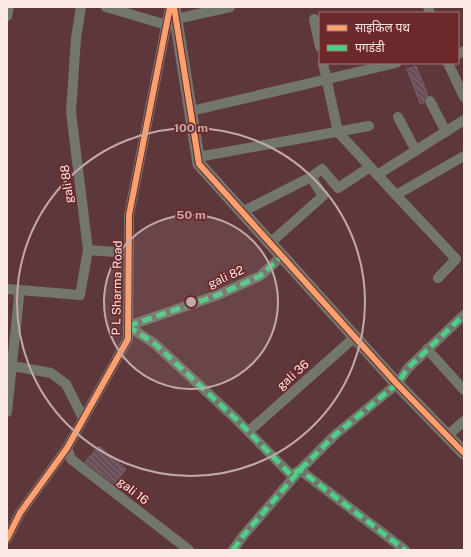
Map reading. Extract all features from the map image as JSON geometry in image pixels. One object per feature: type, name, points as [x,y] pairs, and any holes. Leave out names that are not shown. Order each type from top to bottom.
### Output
[{"type":"street","points":[[7,16],[9,7]]},
{"type":"street","name":"gali 88","points":[[18,290],[80,295],[88,250],[71,112],[76,38],[81,7]]},
{"type":"street","points":[[106,7],[172,14],[230,7]]},
{"type":"street","points":[[172,14],[191,111],[199,164],[396,384],[464,453]]},
{"type":"street","name":"P L Sharma Road","points":[[7,539],[20,513],[66,448],[128,339],[129,215],[172,14]]},
{"type":"street","points":[[314,19],[319,42]]},
{"type":"street","points":[[323,64],[338,132],[456,260],[438,278]]},
{"type":"street","points":[[191,111],[392,64]]},
{"type":"street","points":[[448,64],[464,97]]},
{"type":"street","points":[[430,101],[446,132]]},
{"type":"street","points":[[398,117],[416,150]]},
{"type":"street","points":[[377,175],[464,120]]},
{"type":"street","points":[[198,157],[369,126]]},
{"type":"street","points":[[396,195],[464,156]]},
{"type":"street","points":[[242,212],[312,177],[322,169],[338,188],[370,167]]},
{"type":"street","points":[[270,243],[323,196],[312,177]]},
{"type":"street","points":[[88,250],[129,253]]},
{"type":"street","name":"gali 82","points":[[128,326],[218,295],[260,276],[282,256]]},
{"type":"street","points":[[7,289],[18,290],[19,297],[9,365],[7,412]]},
{"type":"street","points":[[233,550],[243,536],[300,470],[335,435],[396,384],[408,368],[464,315]]},
{"type":"street","points":[[128,326],[155,344],[249,431],[291,475],[300,470]]},
{"type":"street","name":"gali 36","points":[[249,431],[354,337]]},
{"type":"street","points":[[427,349],[464,390]]},
{"type":"street","points":[[9,365],[51,373],[66,384],[83,418]]},
{"type":"street","points":[[448,436],[464,421]]},
{"type":"street","name":"gali 16","points":[[66,448],[71,459],[189,550]]},
{"type":"street","points":[[300,470],[405,550]]},
{"type":"building","points":[[416,66],[428,95],[424,98],[424,103],[420,103],[407,69]]},
{"type":"building","points":[[99,446],[126,469],[114,484],[85,462]]},
{"type":"marked path","points":[[128,326],[218,295],[260,276],[282,256]]},
{"type":"marked path","points":[[233,550],[243,536],[300,470],[335,435],[397,384],[408,368],[464,315]]},
{"type":"marked path","points":[[128,326],[155,344],[237,420],[291,475],[300,470],[405,550]]},
{"type":"cycle path","points":[[7,539],[20,513],[67,448],[128,339],[129,215],[170,7]]},
{"type":"cycle path","points":[[174,7],[199,164],[397,384],[464,453]]}]
